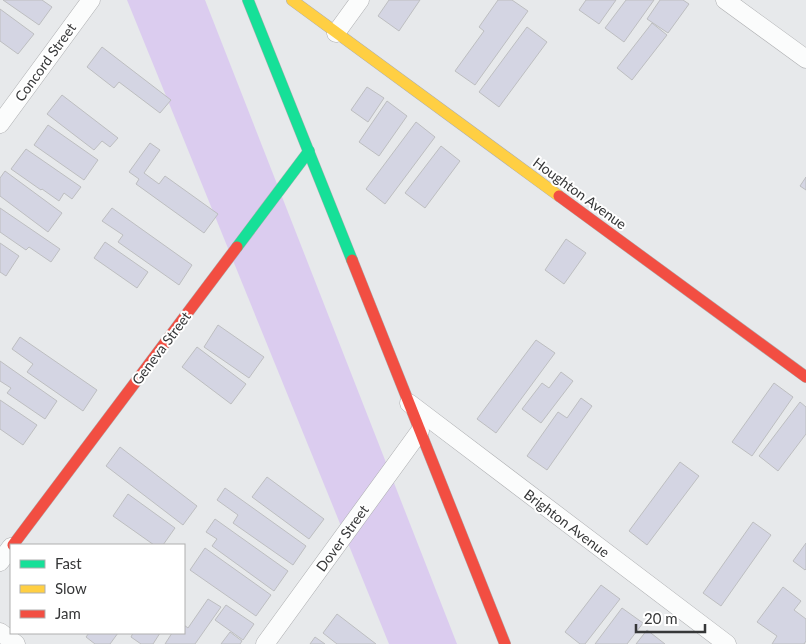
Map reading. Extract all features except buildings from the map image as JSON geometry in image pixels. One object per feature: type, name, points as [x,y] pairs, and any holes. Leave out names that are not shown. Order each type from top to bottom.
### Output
[{"type":"street","name":"Concord Street","points":[[0,124],[91,0]]},
{"type":"street","points":[[248,0],[505,644]]},
{"type":"street","name":"Houghton Avenue","points":[[292,0],[806,377]]},
{"type":"street","points":[[336,34],[360,0]]},
{"type":"street","points":[[725,0],[806,59]]},
{"type":"street","name":"Geneva Street","points":[[14,544],[309,151]]},
{"type":"street","name":"Brighton Avenue","points":[[408,402],[727,644]]},
{"type":"street","name":"Dover Street","points":[[265,644],[420,431]]},
{"type":"street","name":"Geneva Street","points":[[0,562],[10,549]]},
{"type":"street","points":[[0,632],[16,644]]},
{"type":"shaded area","points":[[127,0],[205,0],[457,644],[389,644]]},
{"type":"traffic: fast","points":[[248,0],[352,260]]},
{"type":"traffic: fast","points":[[237,247],[309,151]]},
{"type":"traffic: slow","points":[[292,0],[559,196]]},
{"type":"traffic: jam","points":[[559,196],[806,377]]},
{"type":"traffic: jam","points":[[14,544],[237,247]]},
{"type":"traffic: jam","points":[[352,260],[505,644]]}]
